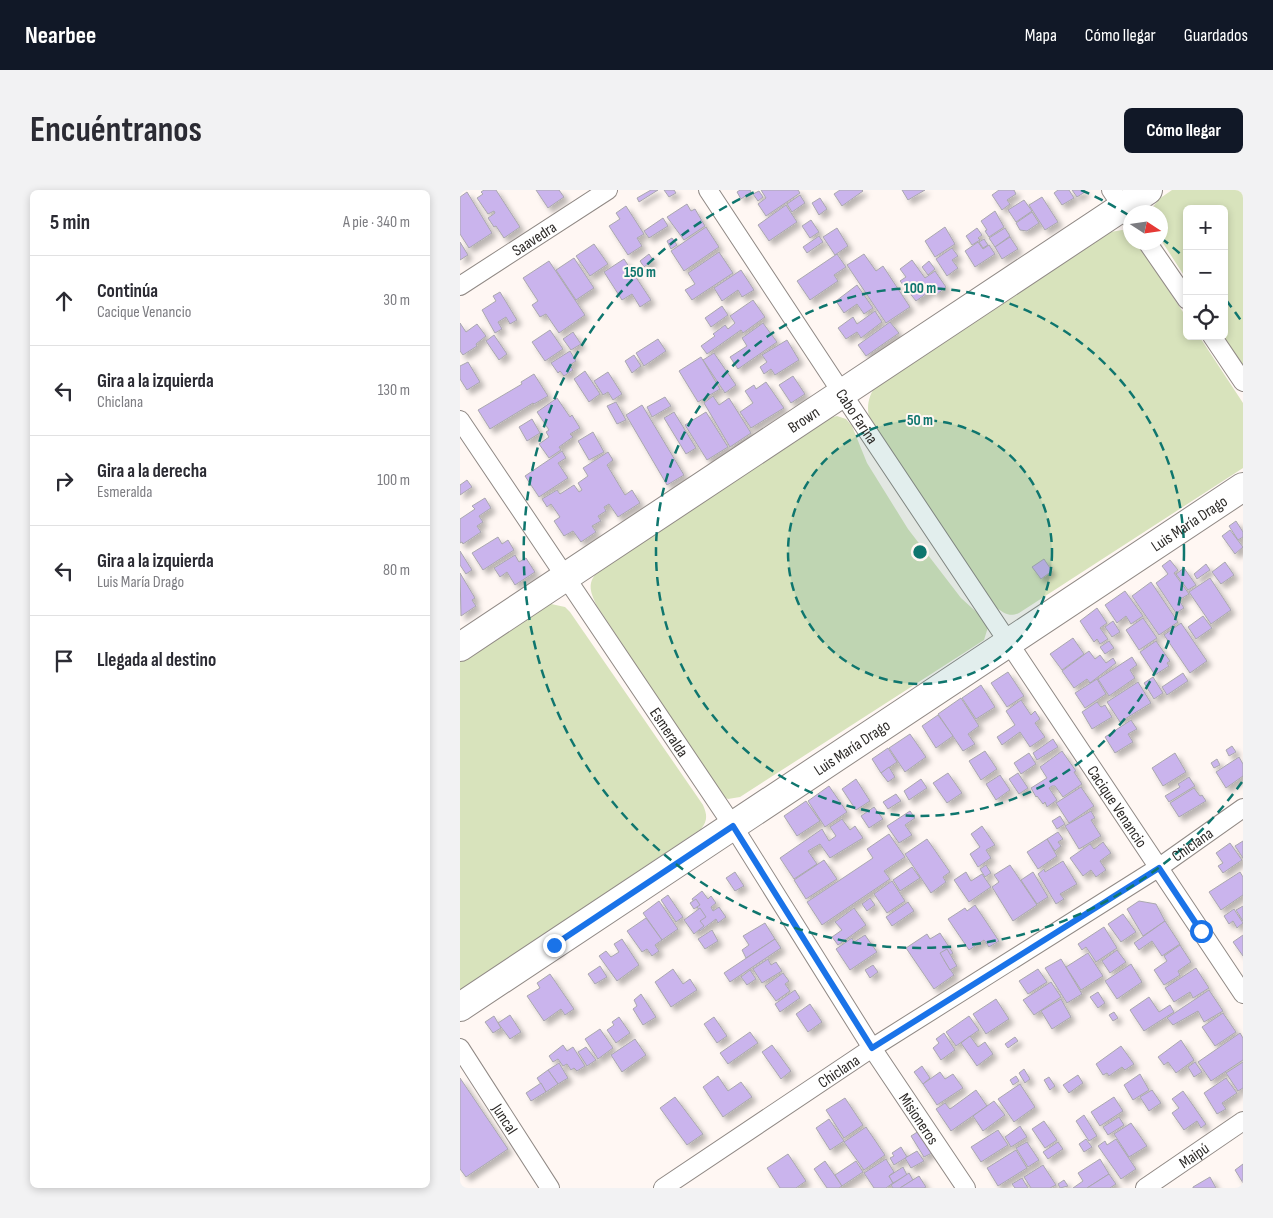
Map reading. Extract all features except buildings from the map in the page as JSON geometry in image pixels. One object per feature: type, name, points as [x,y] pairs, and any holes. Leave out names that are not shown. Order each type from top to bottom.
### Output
[{"type":"main road","name":"Brown","points":[[460,647],[842,394],[1122,205],[1148,190]]},
{"type":"main road","name":"Luis María Drago","points":[[460,1007],[1243,487]]},
{"type":"street","name":"Saavedra","points":[[460,286],[608,190]]},
{"type":"street","name":"Cabo Farina","points":[[708,190],[842,394],[1009,642]]},
{"type":"street","points":[[1153,250],[1184,295]]},
{"type":"street","points":[[1215,340],[1243,382]]},
{"type":"street","name":"Esmeralda","points":[[460,420],[733,826],[872,1048]]},
{"type":"street","name":"Cacique Venancio","points":[[1009,642],[1243,994]]},
{"type":"street","name":"Chiclana","points":[[663,1188],[872,1048],[1159,868],[1243,808]]},
{"type":"street","name":"Juncal","points":[[460,1048],[550,1188]]},
{"type":"street","name":"Misioneros","points":[[872,1048],[966,1188]]},
{"type":"street","name":"Maipú","points":[[1145,1188],[1243,1122]]},
{"type":"green space","points":[[1172,190],[1243,190],[1243,366],[1226,340],[1228,340],[1228,205],[1183,205],[1183,274],[1168,250],[1168,205],[1154,205],[1159,199]]},
{"type":"green space","points":[[1123,230],[1123,250],[1142,250],[1183,312],[1183,340],[1202,340],[1243,403],[1243,468],[1019,613],[1008,614],[997,608],[870,421],[868,406],[870,397],[877,384],[1105,233]]},
{"type":"green space","points":[[837,416],[846,419],[852,426],[867,463],[908,529],[961,598],[983,618],[988,627],[984,640],[740,797],[728,799],[723,796],[597,606],[591,591],[591,582],[600,569],[826,419]]},
{"type":"green space","points":[[551,604],[565,607],[570,612],[703,805],[706,820],[701,829],[460,990],[460,662],[543,607]]},
{"type":"route","points":[[554,945],[733,826],[872,1048],[1159,868],[1201,931]]}]
